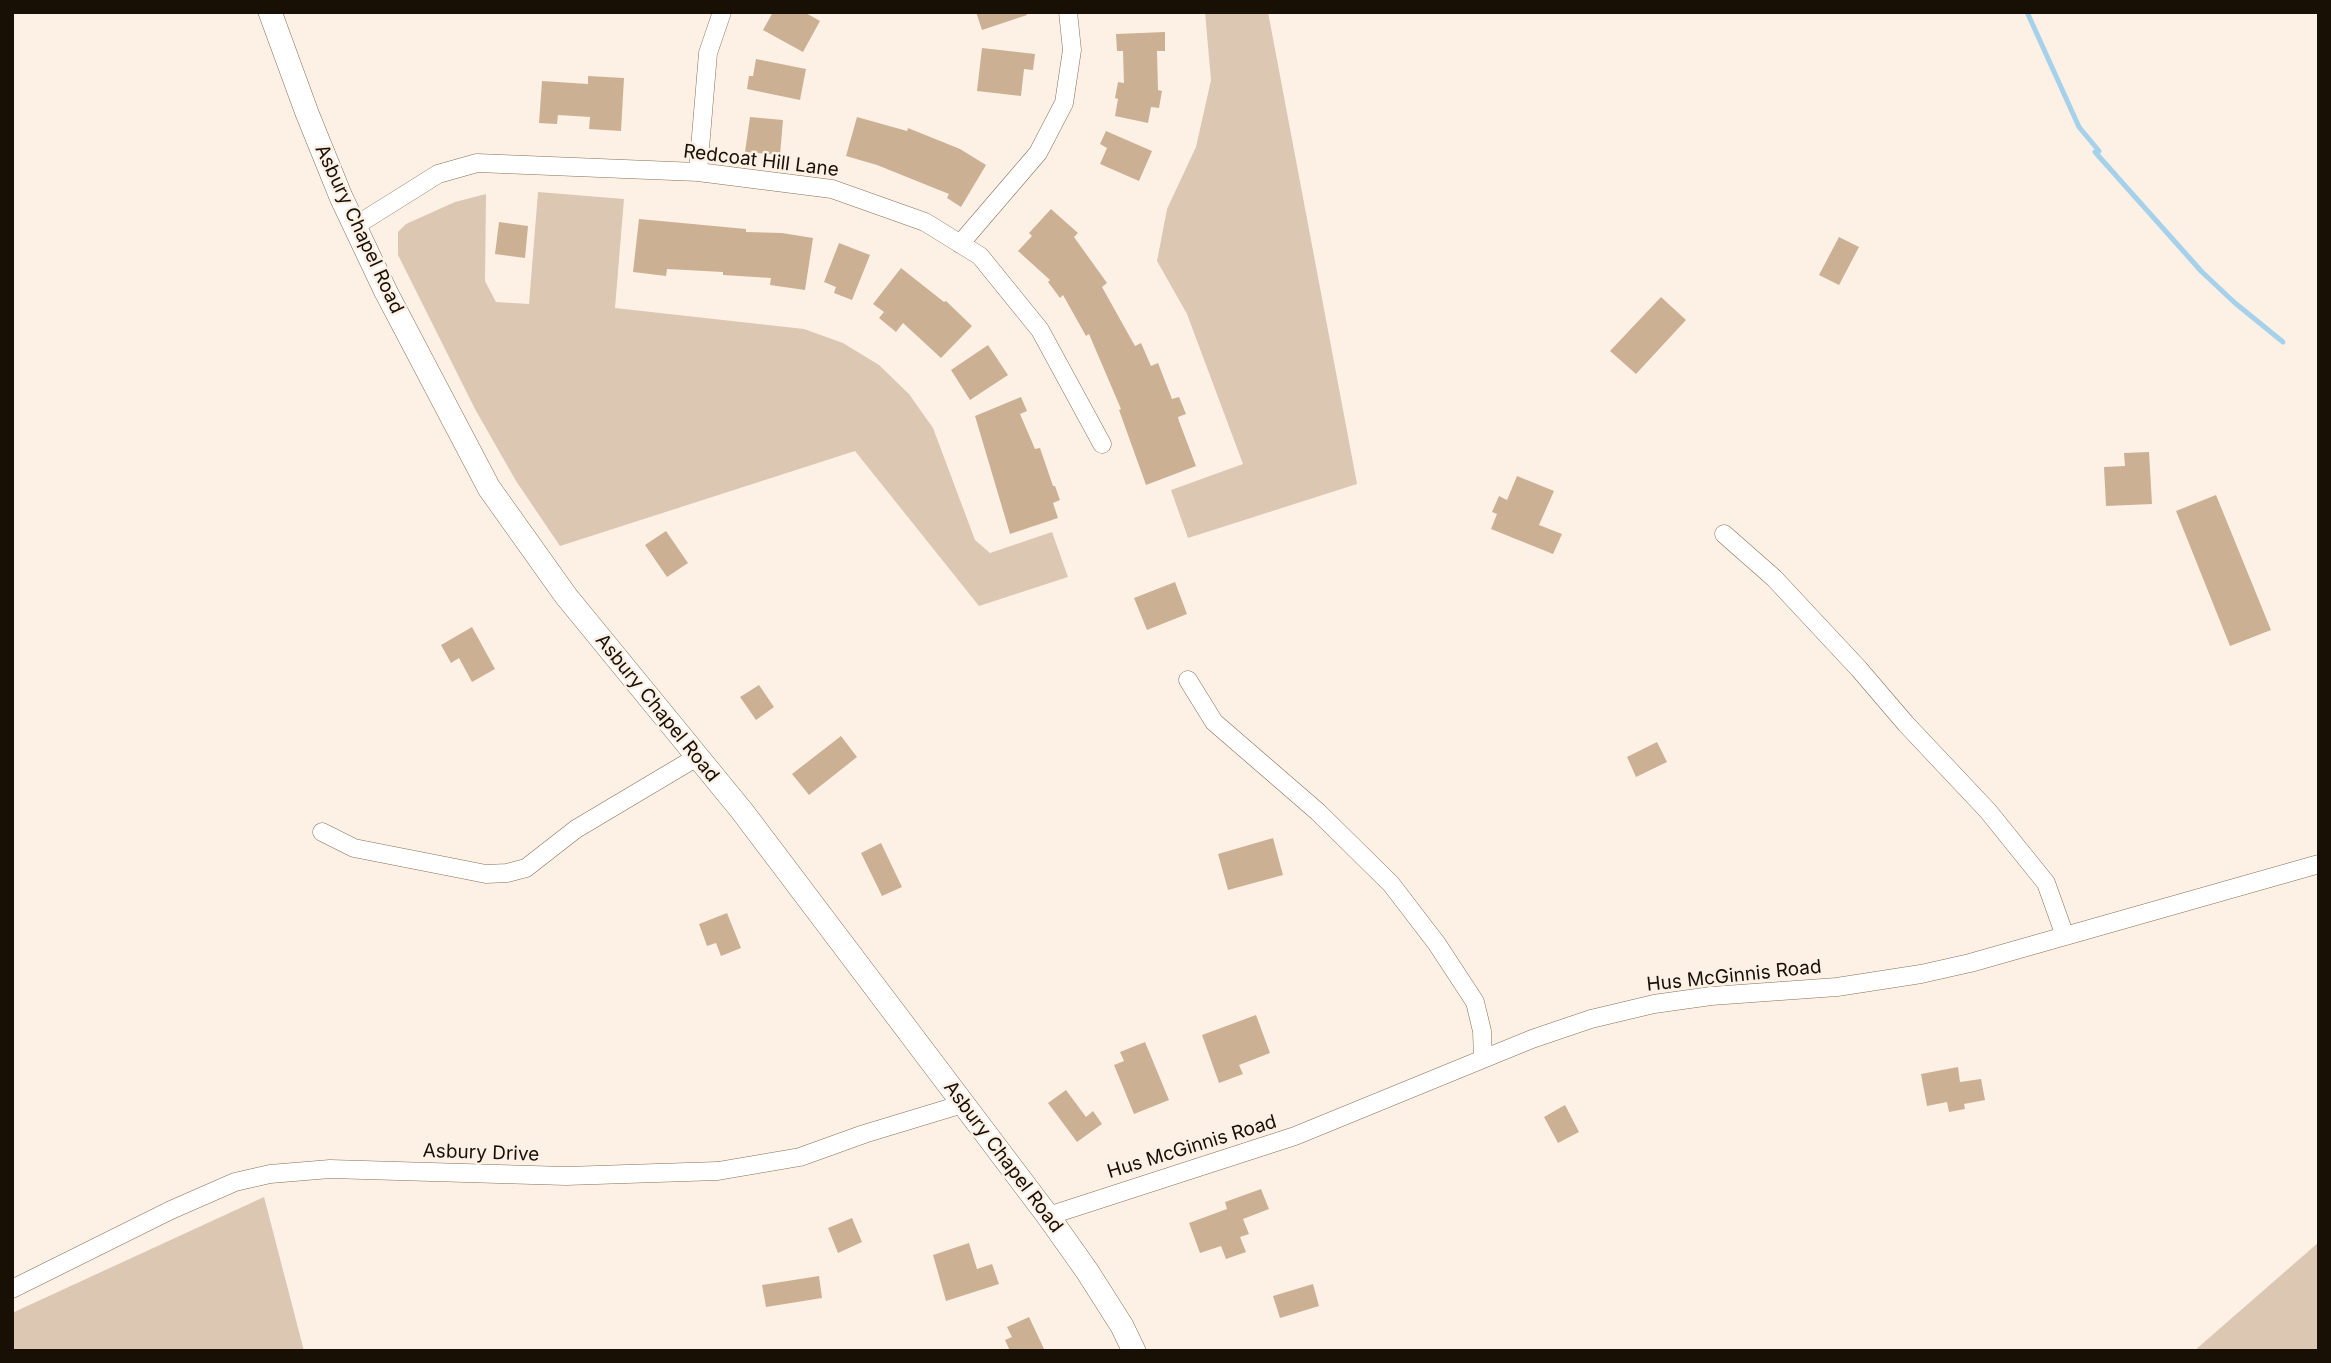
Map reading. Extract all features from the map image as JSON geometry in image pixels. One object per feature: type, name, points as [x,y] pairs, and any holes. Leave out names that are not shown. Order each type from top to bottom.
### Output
[{"type":"main road","name":"Asbury Chapel Road","points":[[271,12],[307,113],[355,226],[429,376],[489,488],[566,596],[810,899],[1048,1216],[1122,1325],[1134,1351]]},
{"type":"street","points":[[698,172],[708,53],[722,12]]},
{"type":"street","points":[[960,244],[1038,153],[1064,103],[1072,50],[1068,12]]},
{"type":"street","name":"Redcoat Hill Lane","points":[[355,226],[438,174],[477,163],[698,172],[832,189],[925,222],[980,256],[1040,330],[1102,444]]},
{"type":"street","points":[[1724,534],[1774,578],[1988,811],[2046,883],[2065,936]]},
{"type":"street","points":[[1188,680],[1214,722],[1318,812],[1391,884],[1437,944],[1475,1003],[1482,1031],[1483,1059]]},
{"type":"street","points":[[322,832],[354,848],[486,874],[507,873],[526,868],[576,829],[697,757]]},
{"type":"street","name":"Hus McGinnis Road","points":[[1048,1216],[1295,1136],[1532,1039],[1621,1010],[1711,996],[1837,987],[1970,963],[2319,864]]},
{"type":"street","name":"Asbury Drive","points":[[12,1289],[171,1210],[235,1182],[270,1174],[331,1170],[566,1176],[718,1171],[800,1157],[963,1104]]},
{"type":"shaded area","points":[[1205,12],[1268,12],[1357,484],[1188,538],[1171,490],[1243,464],[1187,314],[1157,261],[1167,209],[1196,147],[1211,80]]},
{"type":"shaded area","points":[[538,192],[624,199],[615,308],[804,329],[843,343],[879,365],[909,394],[933,428],[975,540],[990,553],[1052,532],[1068,577],[979,606],[855,451],[560,546],[516,481],[475,409],[398,255],[398,232],[406,224],[455,202],[486,194],[485,281],[496,302],[529,304]]},
{"type":"shaded area","points":[[264,1197],[304,1351],[12,1351],[12,1313]]},
{"type":"shaded area","points":[[2319,1242],[2319,1351],[2194,1351]]},
{"type":"building","points":[[773,12],[804,12],[820,21],[803,52],[763,30]]},
{"type":"building","points":[[976,12],[1026,12],[1027,15],[982,30]]},
{"type":"building","points":[[1165,32],[1165,51],[1157,51],[1158,90],[1162,91],[1159,108],[1151,107],[1148,123],[1115,116],[1118,82],[1124,83],[1123,51],[1117,51],[1116,34]]},
{"type":"building","points":[[982,48],[1035,54],[1033,70],[1024,69],[1021,96],[977,91]]},
{"type":"building","points":[[756,59],[806,69],[800,100],[747,89]]},
{"type":"building","points":[[588,76],[624,78],[621,131],[589,129],[590,117],[558,115],[557,124],[539,123],[542,81],[588,84]]},
{"type":"building","points":[[750,117],[783,120],[780,155],[745,152]]},
{"type":"building","points":[[857,117],[907,131],[908,128],[960,149],[986,165],[961,207],[947,198],[949,194],[877,165],[846,156]]},
{"type":"building","points":[[1106,131],[1152,151],[1139,181],[1100,164],[1107,148],[1100,144]]},
{"type":"building","points":[[1051,209],[1078,233],[1074,237],[1107,283],[1102,287],[1135,346],[1141,343],[1151,366],[1158,363],[1172,399],[1179,397],[1186,414],[1178,417],[1196,466],[1146,485],[1119,410],[1121,409],[1089,334],[1086,336],[1063,295],[1060,298],[1048,282],[1050,280],[1018,251],[1032,236],[1029,233]]},
{"type":"building","points":[[639,219],[813,238],[805,290],[770,285],[771,278],[723,275],[723,272],[667,269],[666,276],[633,272]]},
{"type":"building","points":[[499,222],[528,226],[525,258],[495,254]]},
{"type":"building","points":[[1839,237],[1859,247],[1839,285],[1819,275]]},
{"type":"building","points":[[839,243],[870,255],[852,300],[834,293],[836,287],[824,282]]},
{"type":"building","points":[[901,268],[946,301],[972,326],[941,358],[903,323],[896,332],[879,318],[884,312],[873,304]]},
{"type":"building","points":[[1661,297],[1686,320],[1636,374],[1610,351]]},
{"type":"building","points":[[988,345],[1008,375],[970,400],[951,370]]},
{"type":"building","points":[[1021,397],[1027,411],[1020,414],[1035,449],[1040,448],[1060,500],[1053,503],[1058,518],[1010,534],[975,416]]},
{"type":"building","points":[[2149,452],[2152,504],[2106,506],[2104,467],[2125,466],[2124,453]]},
{"type":"building","points":[[1517,476],[1554,491],[1539,525],[1562,534],[1553,554],[1491,529],[1497,514],[1492,512],[1499,496],[1507,500]]},
{"type":"building","points":[[2216,495],[2271,630],[2230,646],[2176,511]]},
{"type":"building","points":[[666,531],[688,563],[667,577],[645,545]]},
{"type":"building","points":[[1175,582],[1187,614],[1147,630],[1134,598]]},
{"type":"building","points":[[472,627],[495,669],[472,682],[459,658],[451,663],[441,645]]},
{"type":"building","points":[[759,685],[774,707],[756,720],[740,697]]},
{"type":"building","points":[[841,736],[857,757],[809,795],[792,774]]},
{"type":"building","points":[[1657,742],[1667,762],[1636,777],[1627,757]]},
{"type":"building","points":[[1273,838],[1283,875],[1228,890],[1218,854]]},
{"type":"building","points":[[881,843],[902,887],[882,896],[861,853]]},
{"type":"building","points":[[727,913],[741,948],[721,956],[716,943],[707,946],[699,924]]},
{"type":"building","points":[[1256,1015],[1270,1053],[1239,1065],[1243,1074],[1219,1083],[1202,1035]]},
{"type":"building","points":[[1145,1042],[1169,1100],[1134,1114],[1114,1065],[1124,1061],[1120,1052]]},
{"type":"building","points":[[1958,1067],[1960,1082],[1981,1079],[1985,1100],[1964,1104],[1965,1109],[1949,1112],[1947,1102],[1927,1106],[1921,1074]]},
{"type":"building","points":[[1066,1090],[1086,1117],[1093,1111],[1102,1124],[1077,1142],[1048,1103]]},
{"type":"building","points":[[1565,1105],[1579,1132],[1558,1143],[1544,1117]]},
{"type":"building","points":[[1261,1189],[1269,1209],[1243,1219],[1249,1234],[1240,1237],[1246,1252],[1226,1259],[1221,1246],[1200,1253],[1189,1223],[1227,1209],[1225,1202]]},
{"type":"building","points":[[852,1218],[862,1242],[838,1253],[828,1228]]},
{"type":"building","points":[[969,1243],[977,1269],[992,1264],[999,1284],[946,1301],[933,1255]]},
{"type":"building","points":[[819,1276],[822,1298],[766,1307],[762,1285]]},
{"type":"building","points":[[1313,1284],[1319,1306],[1280,1318],[1273,1296]]},
{"type":"building","points":[[1029,1317],[1045,1351],[1010,1351],[1005,1340],[1012,1337],[1007,1327]]},
{"type":"waterway","points":[[2027,12],[2079,127],[2099,151],[2095,152],[2202,272],[2283,342]]}]
